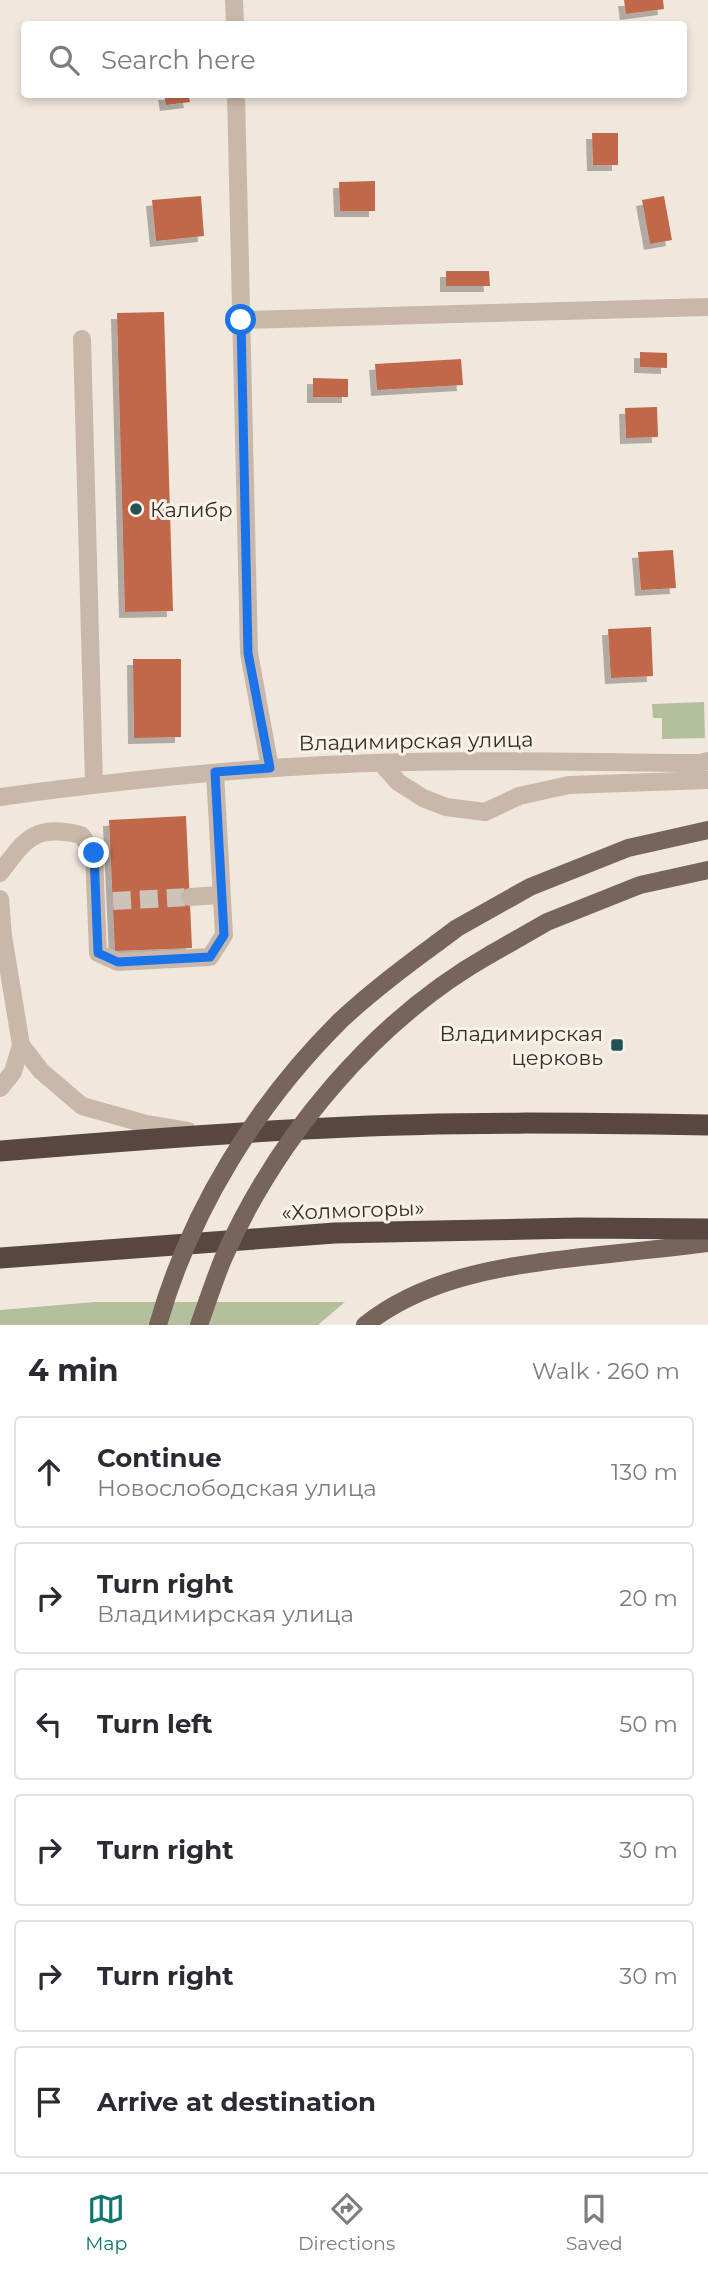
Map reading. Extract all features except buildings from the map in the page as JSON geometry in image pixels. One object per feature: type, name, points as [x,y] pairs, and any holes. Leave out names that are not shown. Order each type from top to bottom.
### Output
[{"type":"highway","points":[[0,1151],[330,1128],[564,1123],[708,1125]]},
{"type":"highway","name":"«Холмогоры»","points":[[0,1258],[335,1233],[578,1228],[708,1229]]},
{"type":"main road","points":[[158,1325],[187,1245],[215,1187],[254,1123],[295,1070],[341,1020],[396,972],[437,943],[530,887],[628,848],[708,830]]},
{"type":"main road","points":[[199,1325],[223,1260],[250,1206],[286,1145],[324,1095],[369,1048],[420,1003],[491,954],[547,922],[640,885],[708,870]]},
{"type":"main road","points":[[365,1325],[418,1294],[443,1283],[482,1272],[533,1263],[708,1243]]},
{"type":"street","points":[[234,0],[235,21]]},
{"type":"street","points":[[236,98],[248,653],[270,768]]},
{"type":"street","points":[[241,320],[708,307]]},
{"type":"street","points":[[82,339],[94,784]]},
{"type":"street","name":"Владимирская улица","points":[[0,797],[94,784],[270,768],[514,761],[708,761]]},
{"type":"street","points":[[382,764],[398,782],[423,798],[446,807],[485,812],[519,796],[569,785],[708,780]]},
{"type":"street","points":[[0,873],[20,846],[40,833],[59,830],[81,835],[94,853],[104,901],[98,953],[118,962],[210,957],[224,935],[215,772]]},
{"type":"street","points":[[190,897],[222,895]]},
{"type":"street","points":[[0,899],[3,936],[21,1045],[13,1072],[0,1088]]},
{"type":"street","points":[[21,1045],[41,1071],[82,1106],[146,1124],[209,1135]]},
{"type":"green space","points":[[704,702],[705,738],[662,739],[662,718],[653,718],[652,704]]},
{"type":"green space","points":[[94,1302],[345,1302],[318,1325],[0,1325],[0,1310]]},
{"type":"tunnel","points":[[113,901],[190,897]]},
{"type":"place","name":"Калибр","points":[[136,509]]},
{"type":"place","name":"Владимирская церковь","points":[[617,1045]]},
{"type":"route","points":[[94,853],[98,953],[118,962],[210,957],[224,935],[215,772],[270,768],[248,653],[241,320]]}]
